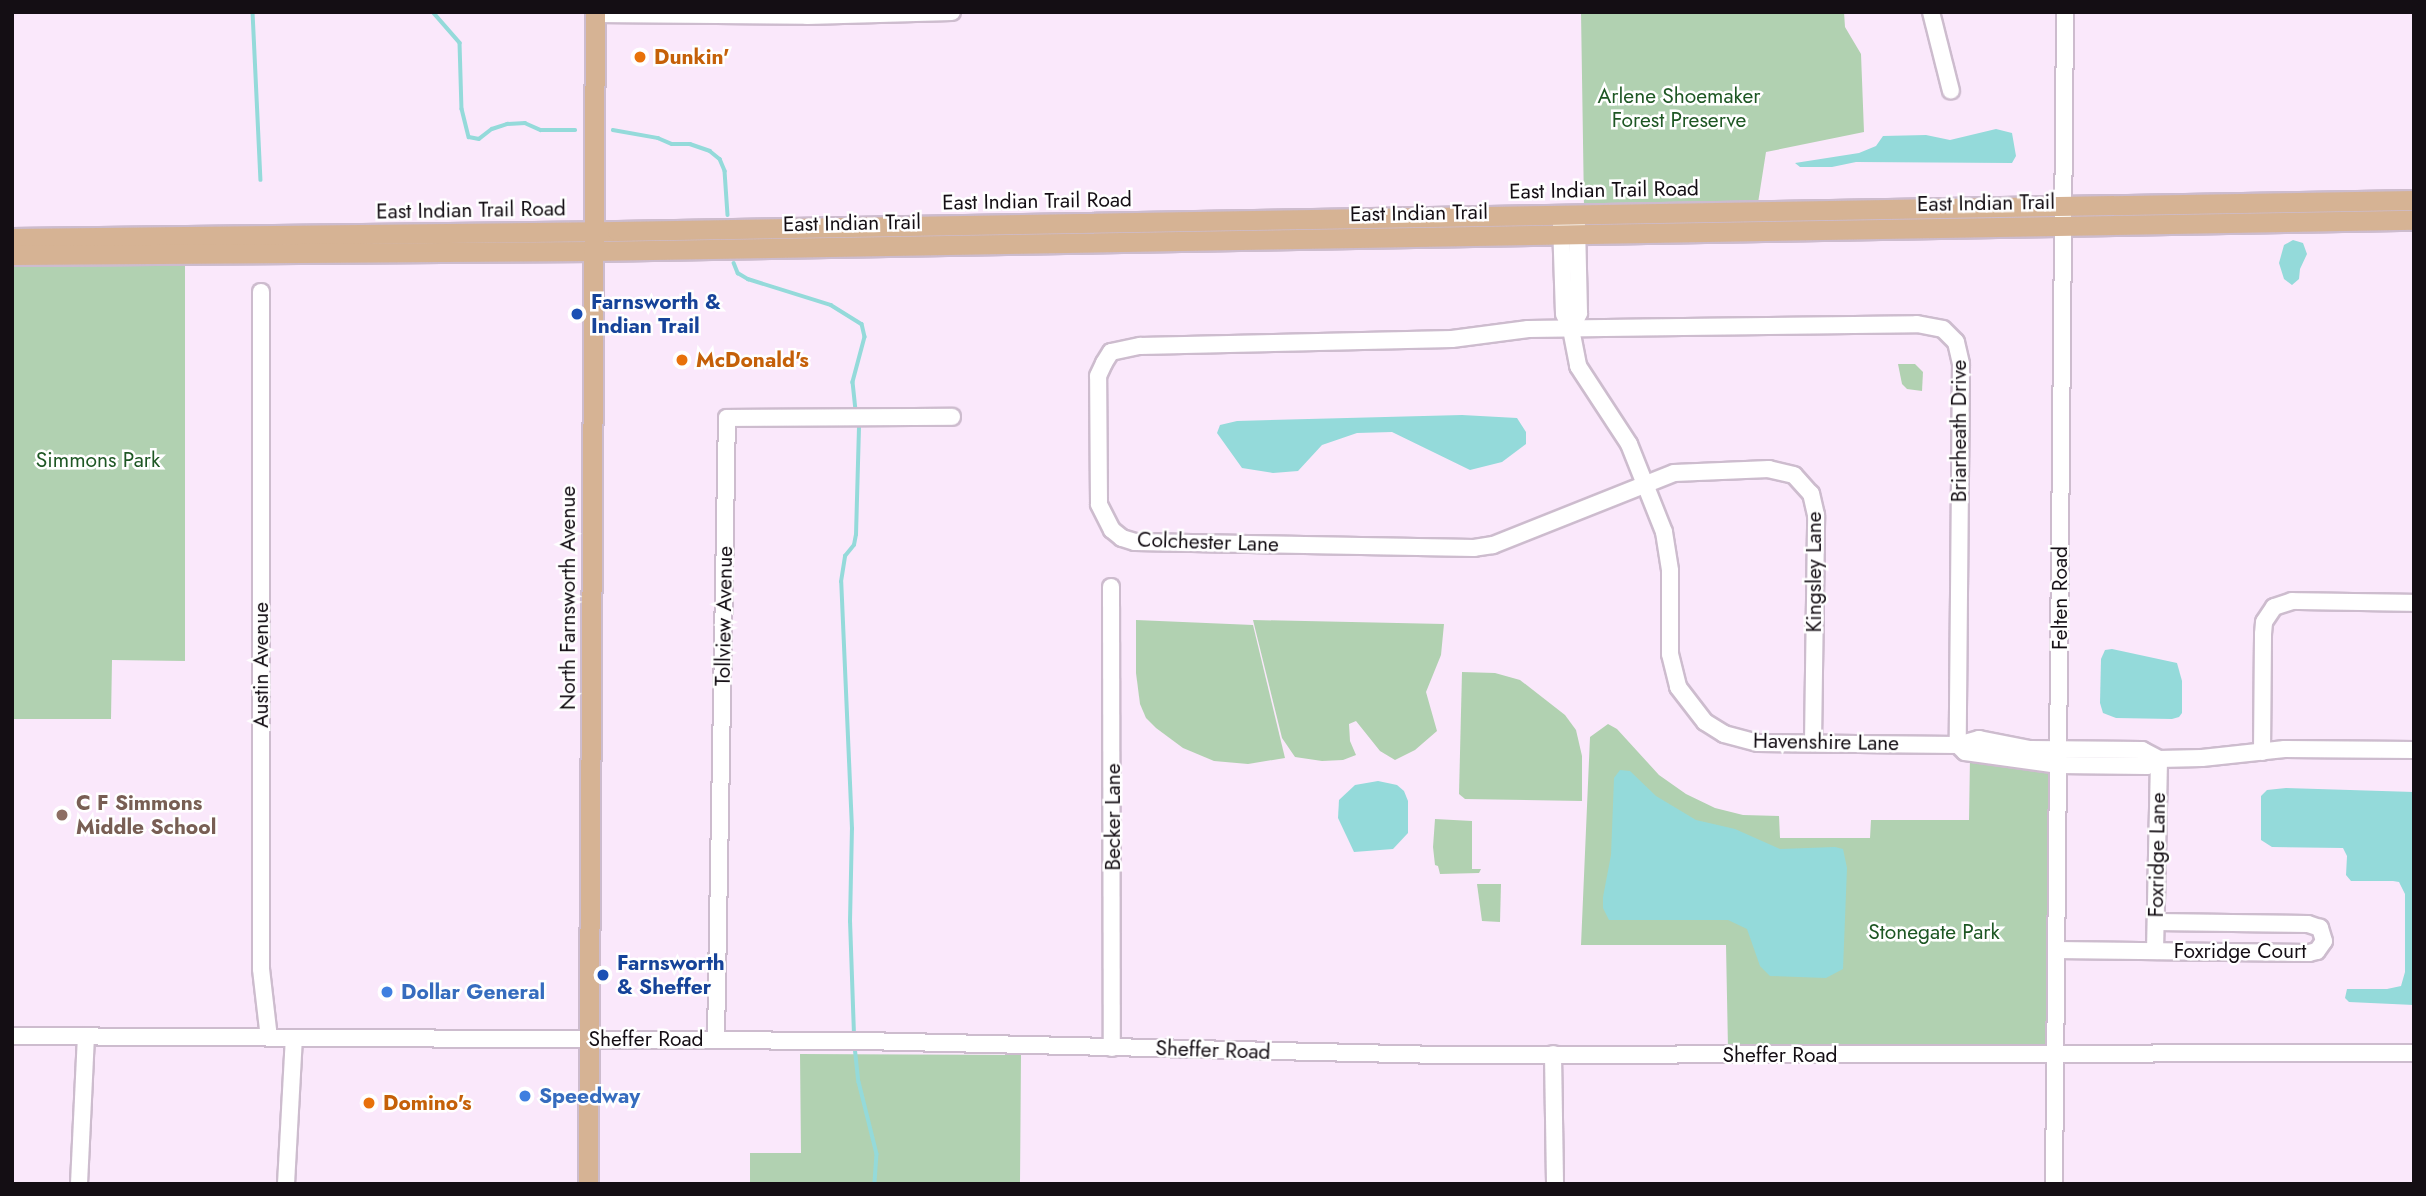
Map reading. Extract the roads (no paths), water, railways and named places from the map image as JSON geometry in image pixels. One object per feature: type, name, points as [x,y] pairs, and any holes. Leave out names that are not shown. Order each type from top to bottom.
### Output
[{"type":"main road","name":"North Farnsworth Avenue","points":[[588,1184],[595,13]]},
{"type":"main road","name":"East Indian Trail","points":[[593,241],[1148,231],[1569,233],[2414,200]]},
{"type":"main road","name":"East Indian Trail Road","points":[[1148,231],[1568,213],[2063,215]]},
{"type":"main road","name":"East Indian Trail","points":[[2063,215],[2414,220]]},
{"type":"main road","name":"East Indian Trail Road","points":[[12,238],[593,241]]},
{"type":"main road","name":"East Indian Trail Road","points":[[12,255],[593,241]]},
{"type":"street","points":[[595,13],[807,16],[952,12]]},
{"type":"street","points":[[1931,12],[1951,91]]},
{"type":"street","name":"Felten Road","points":[[2054,1184],[2065,12]]},
{"type":"street","name":"Havenshire Lane","points":[[1568,213],[1564,314],[1571,329],[1574,356],[1582,375],[1622,432],[1646,482],[1660,520],[1668,552],[1670,654],[1675,679],[1684,697],[1705,722],[1732,737],[1758,743],[1958,745],[1965,752],[2059,757],[2147,766],[2159,759],[2298,749],[2414,750]]},
{"type":"street","name":"Austin Avenue","points":[[261,292],[261,969],[269,1038]]},
{"type":"street","name":"Briarheath Drive","points":[[1571,329],[1917,324],[1933,325],[1951,334],[1960,352],[1961,364],[1958,745]]},
{"type":"street","name":"Colchester Lane","points":[[1571,329],[1528,329],[1452,339],[1140,346],[1111,352],[1098,376],[1099,504],[1105,520],[1122,538],[1135,542],[1474,548],[1493,545],[1646,482]]},
{"type":"street","name":"Tollview Avenue","points":[[716,1039],[727,418],[952,416]]},
{"type":"street","name":"Kingsley Lane","points":[[1646,482],[1688,471],[1769,469],[1794,475],[1803,482],[1815,504],[1816,515],[1814,743]]},
{"type":"street","name":"Becker Lane","points":[[1111,587],[1112,1048]]},
{"type":"street","points":[[2262,752],[2263,634],[2264,622],[2274,607],[2292,601],[2414,603]]},
{"type":"street","name":"Foxridge Lane","points":[[2155,951],[2159,759]]},
{"type":"street","name":"Foxridge Court","points":[[2056,950],[2309,953],[2317,951],[2324,941],[2323,934],[2314,925],[2155,922]]},
{"type":"street","points":[[2237,952],[2238,923]]},
{"type":"street","name":"Sheffer Road","points":[[12,1036],[855,1040],[1112,1048],[1553,1055],[2414,1053]]},
{"type":"street","points":[[79,1184],[86,1036]]},
{"type":"street","points":[[286,1184],[294,1038]]},
{"type":"street","points":[[1553,1055],[1555,1184]]},
{"type":"waterway","points":[[253,12],[261,180]]},
{"type":"waterway","points":[[433,12],[460,43],[462,109],[469,137],[479,139],[492,129],[507,124],[525,123],[541,130],[575,130]]},
{"type":"waterway","points":[[613,130],[658,138],[672,144],[690,144],[710,151],[720,159],[725,171],[728,215]]},
{"type":"waterway","points":[[734,263],[738,273],[748,279],[831,305],[862,324],[865,337],[853,382],[856,409]]},
{"type":"waterway","points":[[854,1035],[850,922],[852,829],[841,582],[845,556],[854,545],[856,535],[859,426]]},
{"type":"waterway","points":[[855,1046],[859,1082],[877,1154],[875,1184]]},
{"type":"place","name":"Dunkin'","points":[[640,57]]},
{"type":"place","name":"Farnsworth & Indian Trail","points":[[577,314]]},
{"type":"place","name":"McDonald's","points":[[682,360]]},
{"type":"place","name":"C F Simmons Middle School","points":[[62,815]]},
{"type":"place","name":"Farnsworth & Sheffer","points":[[603,975]]},
{"type":"place","name":"Dollar General","points":[[387,992]]},
{"type":"place","name":"Speedway","points":[[525,1096]]},
{"type":"place","name":"Domino's","points":[[369,1103]]},
{"type":"park label","name":"Arlene Shoemaker Forest Preserve","points":[[1679,108]]},
{"type":"park label","name":"Simmons Park","points":[[98,460]]},
{"type":"park label","name":"Stonegate Park","points":[[1934,932]]}]
